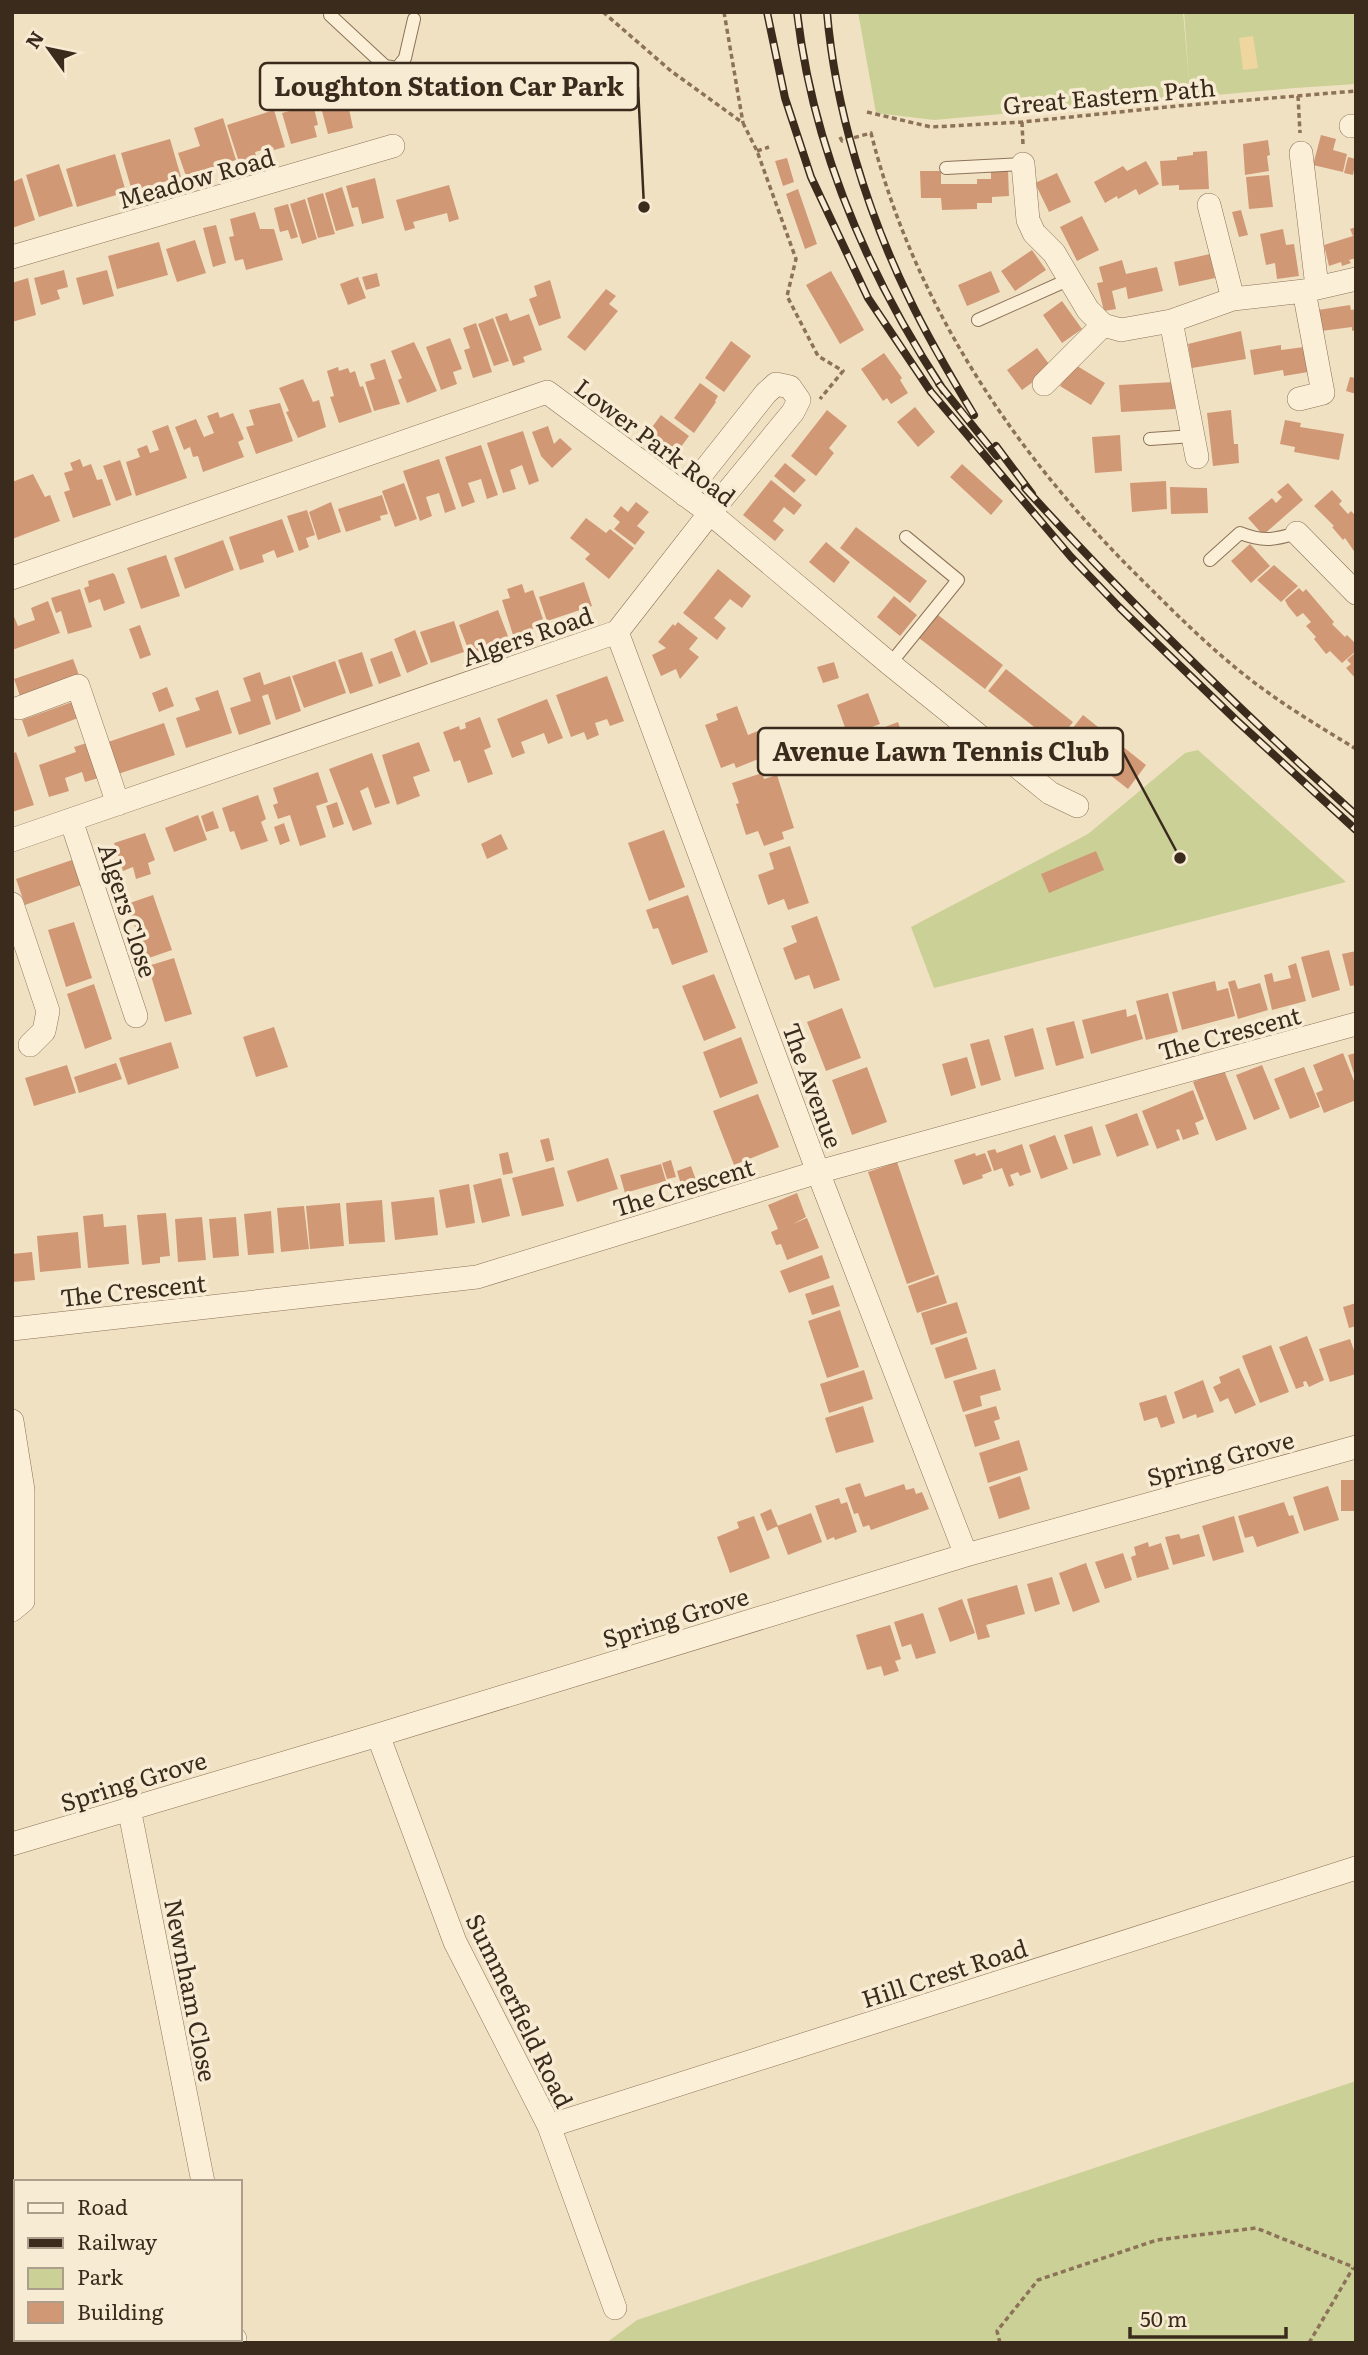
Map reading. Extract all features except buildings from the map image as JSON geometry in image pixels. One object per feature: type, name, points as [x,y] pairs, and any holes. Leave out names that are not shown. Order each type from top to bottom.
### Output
[{"type":"street","name":"Meadow Road","points":[[12,257],[393,146]]},
{"type":"street","points":[[1299,399],[1323,393],[1311,289],[1301,153]]},
{"type":"street","points":[[1023,164],[1028,220],[1034,233],[1054,253],[1088,310],[1103,325],[1121,330],[1171,321],[1233,299],[1311,289],[1356,279]]},
{"type":"street","points":[[1209,205],[1233,299]]},
{"type":"street","points":[[1171,321],[1195,446]]},
{"type":"street","points":[[1044,384],[1103,325]]},
{"type":"street","points":[[685,495],[776,384],[790,387],[799,400]]},
{"type":"street","name":"Lower Park Road","points":[[12,578],[547,392],[710,513],[890,664],[1050,793],[1077,806]]},
{"type":"street","name":"Algers Road","points":[[12,840],[617,632],[793,412],[799,400]]},
{"type":"street","points":[[1297,533],[1353,583]]},
{"type":"street","name":"The Avenue","points":[[617,632],[818,1172],[966,1555]]},
{"type":"street","points":[[19,708],[78,686],[118,804]]},
{"type":"street","name":"Algers Close","points":[[71,820],[136,1016]]},
{"type":"street","points":[[12,904],[48,1011],[44,1031],[30,1045]]},
{"type":"street","name":"The Crescent","points":[[12,1329],[477,1277],[818,1172],[1356,1024]]},
{"type":"street","points":[[12,1421],[23,1490],[23,1601],[12,1610]]},
{"type":"street","name":"Spring Grove","points":[[12,1844],[966,1555],[1356,1447]]},
{"type":"street","name":"Summerfield Road","points":[[378,1735],[455,1942],[549,2126],[615,2308]]},
{"type":"street","name":"Newnham Close","points":[[129,1808],[203,2180]]},
{"type":"street","name":"Hill Crest Road","points":[[549,2126],[1356,1868]]},
{"type":"lane","points":[[330,15],[384,66],[397,68],[405,58],[414,19]]},
{"type":"lane","points":[[946,168],[1023,164]]},
{"type":"lane","points":[[978,320],[1070,279]]},
{"type":"lane","points":[[1150,439],[1195,446]]},
{"type":"lane","points":[[1210,560],[1240,533],[1258,540],[1277,539],[1297,533]]},
{"type":"lane","points":[[890,664],[958,580],[906,537]]},
{"type":"path","points":[[603,12],[671,71],[743,123]]},
{"type":"path","points":[[724,12],[743,123],[757,150],[796,259],[787,296],[818,356],[843,371],[816,403],[799,400]]},
{"type":"path","name":"Great Eastern Path","points":[[867,112],[931,127],[1023,122],[1356,91]]},
{"type":"path","points":[[1298,96],[1301,153]]},
{"type":"path","points":[[840,137],[842,141],[871,133],[900,224],[946,326],[981,386],[1049,480],[1107,547],[1204,640],[1270,694],[1356,748]]},
{"type":"path","points":[[757,150],[769,147]]},
{"type":"path","points":[[1000,2343],[998,2331],[1038,2280],[1157,2241],[1256,2228],[1354,2268],[1309,2343]]},
{"type":"green space","points":[[858,12],[1183,12],[1190,90],[1184,12],[1356,12],[1356,84],[934,120],[876,113]]},
{"type":"green space","points":[[1198,750],[1346,882],[934,988],[911,927],[1088,834],[1185,753]]},
{"type":"green space","points":[[1356,2081],[1356,2343],[606,2343],[637,2320]]},
{"type":"sand","points":[[1253,36],[1258,68],[1243,70],[1239,38]]},
{"type":"railway","points":[[767,12],[785,98],[811,177],[868,298],[931,392],[1071,557],[1119,607],[1236,720],[1356,830]]},
{"type":"railway","points":[[797,12],[816,113],[848,210],[892,303],[944,391]]},
{"type":"railway","points":[[827,12],[845,122],[880,231],[916,313],[974,415]]},
{"type":"railway","points":[[939,384],[997,456]]},
{"type":"railway","points":[[996,446],[1032,494]]},
{"type":"railway","points":[[1025,488],[1186,656],[1356,815]]},
{"type":"place","name":"Loughton Station Car Park","points":[[644,207]]},
{"type":"place","name":"Avenue Lawn Tennis Club","points":[[1180,858]]}]
